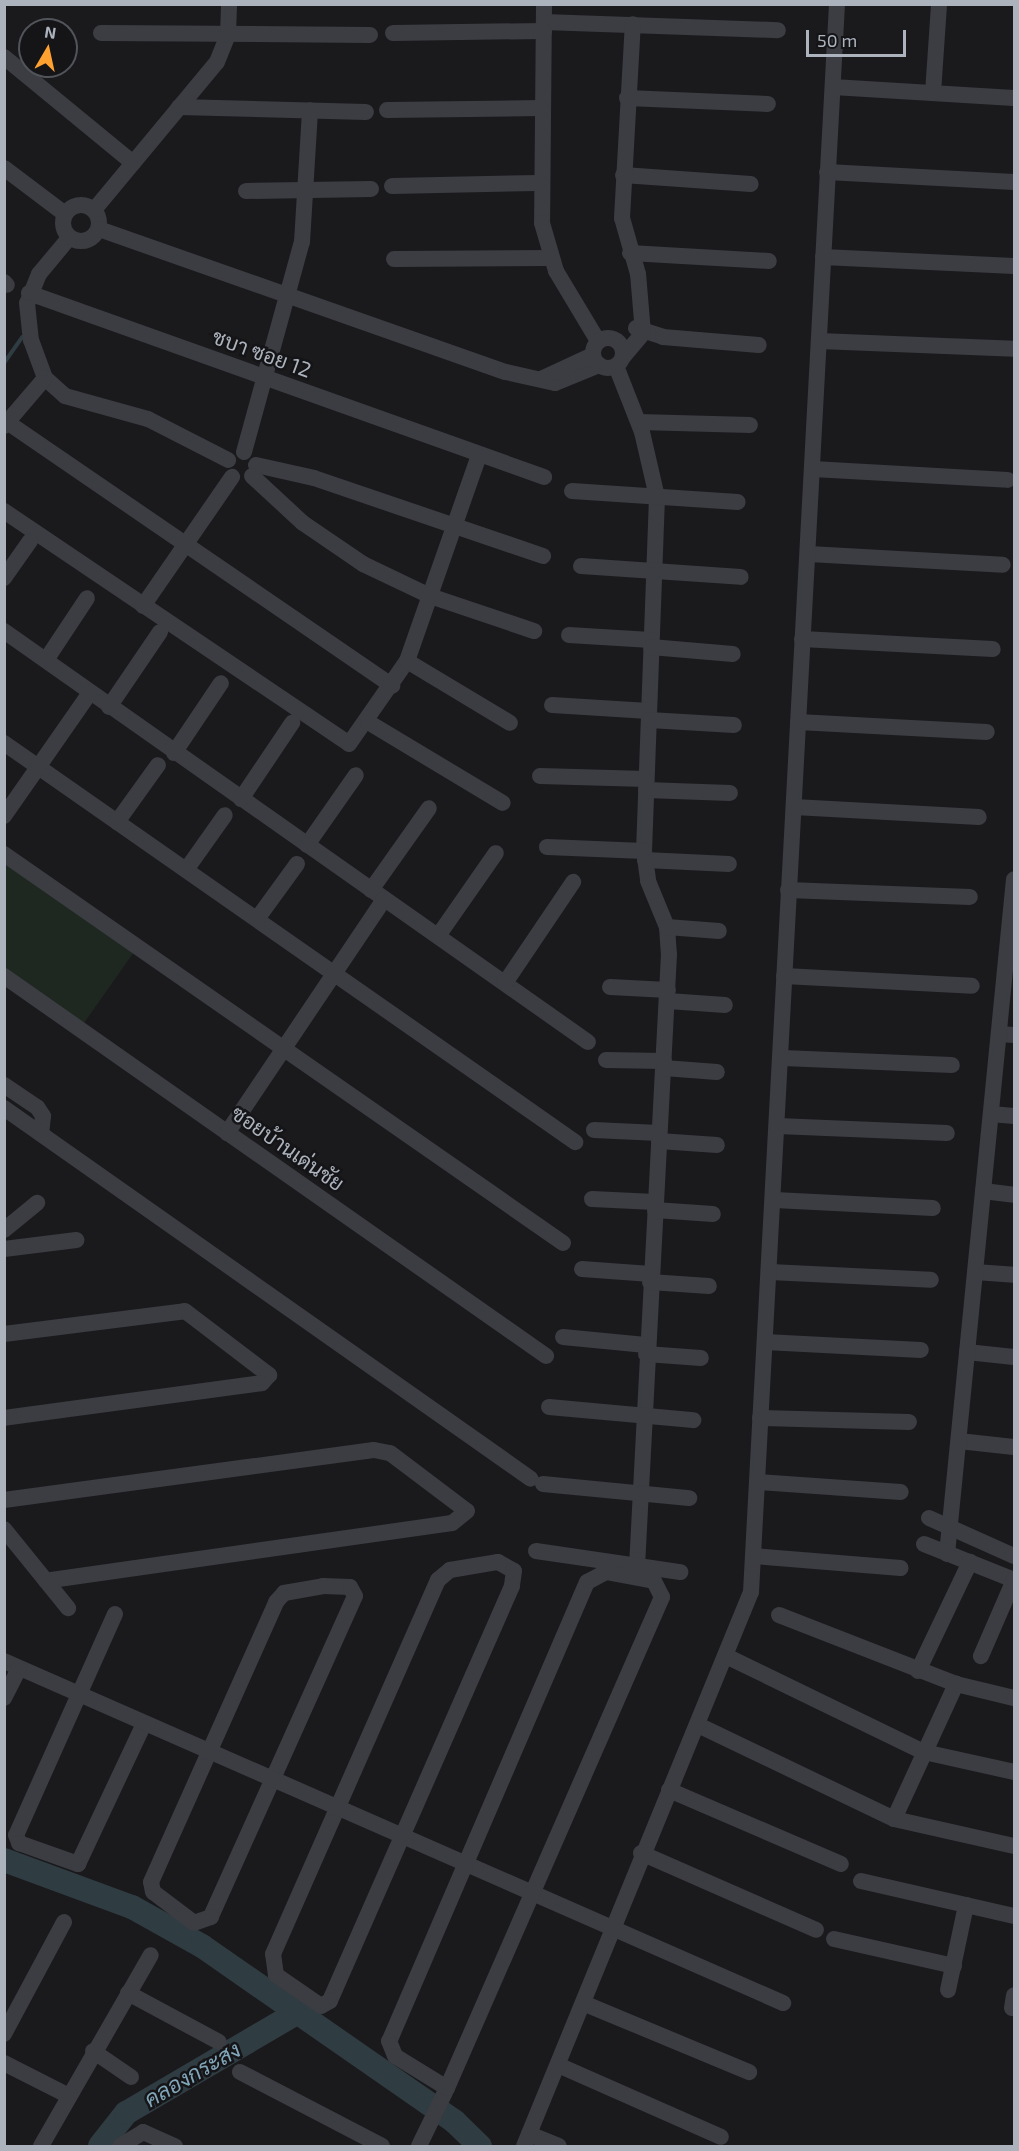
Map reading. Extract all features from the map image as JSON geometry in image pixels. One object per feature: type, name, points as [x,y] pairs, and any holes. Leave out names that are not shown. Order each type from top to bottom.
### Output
[{"type":"street","points":[[94,210],[217,62],[228,35],[229,4]]},
{"type":"street","points":[[544,4],[539,183],[550,258],[596,354]]},
{"type":"street","points":[[559,2146],[526,2140],[615,1928],[641,1853],[746,1613],[754,1556],[760,1418],[783,1058],[788,890],[809,554],[837,4]]},
{"type":"street","points":[[933,93],[939,4]]},
{"type":"street","points":[[619,355],[640,326],[630,254],[622,226],[627,98],[633,24]]},
{"type":"street","points":[[393,33],[633,24],[778,30]]},
{"type":"street","points":[[101,33],[370,35]]},
{"type":"street","points":[[4,57],[133,164]]},
{"type":"street","points":[[834,87],[1014,98]]},
{"type":"street","points":[[627,98],[768,104]]},
{"type":"street","points":[[178,107],[366,112]]},
{"type":"street","points":[[387,110],[542,108]]},
{"type":"street","points":[[310,110],[307,189],[290,296],[261,376],[244,452],[254,470],[332,543],[430,596],[534,632]]},
{"type":"street","points":[[4,168],[65,214],[69,238],[29,293],[27,320],[45,378],[65,396],[148,419],[228,460]]},
{"type":"street","points":[[827,172],[1014,182]]},
{"type":"street","points":[[623,175],[751,184]]},
{"type":"street","points":[[392,186],[539,183]]},
{"type":"street","points":[[246,191],[371,189]]},
{"type":"street","points":[[65,214],[79,205],[94,210]]},
{"type":"street","points":[[94,210],[99,229]]},
{"type":"street","points":[[99,229],[290,296],[541,379],[566,382],[596,354],[619,355]]},
{"type":"street","points":[[69,238],[86,242],[99,229]]},
{"type":"street","points":[[630,254],[769,261]]},
{"type":"street","points":[[823,257],[1014,266]]},
{"type":"street","points":[[394,259],[550,258]]},
{"type":"street","name":"ชบา ซอย 12","points":[[29,293],[544,477]]},
{"type":"street","points":[[640,326],[759,345]]},
{"type":"street","points":[[819,341],[1014,349]]},
{"type":"street","points":[[596,354],[619,355]]},
{"type":"street","points":[[619,355],[639,422],[657,497],[645,856],[667,927],[668,996],[646,1349],[637,1567]]},
{"type":"street","points":[[45,378],[6,424],[392,686]]},
{"type":"street","points":[[639,422],[750,425]]},
{"type":"street","points":[[228,460],[244,452]]},
{"type":"street","points":[[4,511],[340,743],[351,742],[368,722],[407,661],[456,527],[479,455]]},
{"type":"street","points":[[143,606],[231,477],[228,460]]},
{"type":"street","points":[[813,469],[1008,480]]},
{"type":"street","points":[[231,477],[242,481],[254,470]]},
{"type":"street","points":[[254,470],[314,478],[543,556]]},
{"type":"street","points":[[572,491],[738,502]]},
{"type":"street","points":[[4,578],[30,541]]},
{"type":"street","points":[[809,554],[1003,565]]},
{"type":"street","points":[[580,566],[741,577]]},
{"type":"street","points":[[46,660],[87,598]]},
{"type":"street","points":[[4,631],[89,694],[588,1042]]},
{"type":"street","points":[[109,707],[160,632]]},
{"type":"street","points":[[569,635],[733,654]]},
{"type":"street","points":[[802,639],[993,649]]},
{"type":"street","points":[[407,661],[510,723]]},
{"type":"street","points":[[174,753],[221,683]]},
{"type":"street","points":[[4,816],[89,694]]},
{"type":"street","points":[[552,705],[734,725]]},
{"type":"street","points":[[368,722],[502,803]]},
{"type":"street","points":[[798,722],[987,732]]},
{"type":"street","points":[[241,799],[292,723]]},
{"type":"street","points":[[4,743],[576,1142]]},
{"type":"street","points":[[117,822],[158,765]]},
{"type":"street","points":[[307,845],[356,775]]},
{"type":"street","points":[[540,776],[730,793]]},
{"type":"street","points":[[794,807],[979,817]]},
{"type":"street","points":[[227,1133],[335,973],[429,808]]},
{"type":"street","points":[[186,870],[225,815]]},
{"type":"street","points":[[547,847],[729,864]]},
{"type":"street","points":[[438,936],[496,853]]},
{"type":"street","points":[[4,854],[563,1243]]},
{"type":"street","points":[[257,920],[297,864]]},
{"type":"street","points":[[505,983],[573,882]]},
{"type":"street","points":[[788,890],[970,897]]},
{"type":"street","points":[[947,1554],[991,1114],[1007,1035],[1014,890]]},
{"type":"street","points":[[667,927],[719,931]]},
{"type":"street","name":"ซอยบ้านเด่นชัย","points":[[4,976],[546,1356]]},
{"type":"street","points":[[784,976],[972,986]]},
{"type":"street","points":[[610,987],[725,1005]]},
{"type":"street","points":[[783,1058],[952,1065]]},
{"type":"street","points":[[606,1060],[717,1072]]},
{"type":"street","points":[[4,1085],[37,1107],[43,1116],[41,1134]]},
{"type":"street","points":[[4,1108],[537,1481],[688,1498]]},
{"type":"street","points":[[991,1114],[1014,1116]]},
{"type":"street","points":[[778,1126],[947,1133]]},
{"type":"street","points":[[594,1130],[717,1145]]},
{"type":"street","points":[[983,1191],[1014,1195]]},
{"type":"street","points":[[592,1199],[713,1214]]},
{"type":"street","points":[[775,1200],[933,1208]]},
{"type":"street","points":[[4,1230],[37,1203]]},
{"type":"street","points":[[4,1249],[76,1240]]},
{"type":"street","points":[[582,1269],[709,1286]]},
{"type":"street","points":[[770,1272],[931,1280]]},
{"type":"street","points":[[975,1272],[1014,1275]]},
{"type":"street","points":[[4,1334],[185,1311],[269,1375],[262,1383],[4,1418]]},
{"type":"street","points":[[563,1337],[701,1358]]},
{"type":"street","points":[[765,1342],[921,1350]]},
{"type":"street","points":[[967,1352],[1014,1357]]},
{"type":"street","points":[[549,1407],[693,1420]]},
{"type":"street","points":[[760,1418],[909,1422]]},
{"type":"street","points":[[958,1441],[1014,1447]]},
{"type":"street","points":[[4,1500],[374,1450],[390,1453],[467,1511],[452,1523],[46,1581]]},
{"type":"street","points":[[758,1482],[901,1492]]},
{"type":"street","points":[[929,1518],[1014,1556]]},
{"type":"street","points":[[4,1529],[68,1608]]},
{"type":"street","points":[[924,1544],[1014,1580],[981,1656]]},
{"type":"street","points":[[536,1551],[680,1572]]},
{"type":"street","points":[[754,1556],[901,1568]]},
{"type":"street","points":[[918,1671],[970,1562]]},
{"type":"street","points":[[505,1563],[514,1571],[512,1586],[330,2001],[321,2006],[276,1975],[270,1962],[338,1808],[442,1574],[505,1563]]},
{"type":"street","points":[[418,2146],[447,2088],[662,1597],[654,1581],[606,1572],[587,1582],[389,2041],[395,2056],[447,2088]]},
{"type":"street","points":[[323,1586],[350,1587],[355,1596],[211,1917],[194,1923],[150,1887],[208,1752],[279,1596],[323,1586]]},
{"type":"street","points":[[115,1614],[81,1696],[16,1835],[22,1845],[78,1864],[144,1724]]},
{"type":"street","points":[[778,1615],[918,1671],[956,1684],[1014,1698]]},
{"type":"street","points":[[728,1657],[924,1752],[1014,1772]]},
{"type":"street","points":[[4,1698],[12,1665],[783,2003]]},
{"type":"street","points":[[894,1819],[956,1684]]},
{"type":"street","points":[[698,1725],[894,1819],[1014,1846]]},
{"type":"street","points":[[669,1790],[841,1864]]},
{"type":"street","points":[[641,1853],[816,1930]]},
{"type":"street","points":[[861,1881],[1014,1916]]},
{"type":"street","points":[[948,1990],[966,1905]]},
{"type":"street","points":[[4,2034],[64,1922]]},
{"type":"street","points":[[834,1939],[954,1966]]},
{"type":"street","points":[[41,2146],[67,2095],[151,1955]]},
{"type":"street","points":[[128,1993],[219,2042]]},
{"type":"street","points":[[583,2003],[749,2072]]},
{"type":"street","points":[[93,2051],[131,2077]]},
{"type":"street","points":[[4,2062],[67,2095]]},
{"type":"street","points":[[558,2065],[722,2137]]},
{"type":"street","points":[[240,2072],[382,2146]]},
{"type":"street","points":[[120,2146],[143,2132],[175,2146]]},
{"type":"shaded area","points":[[4,862],[134,952],[84,1023],[5,968]]},
{"type":"waterway","points":[[4,363],[22,337]]},
{"type":"waterway","points":[[4,1860],[132,1907],[202,1946],[454,2121],[480,2146]]},
{"type":"waterway","name":"คลองกระสง","points":[[100,2146],[126,2113],[295,2014]]}]
